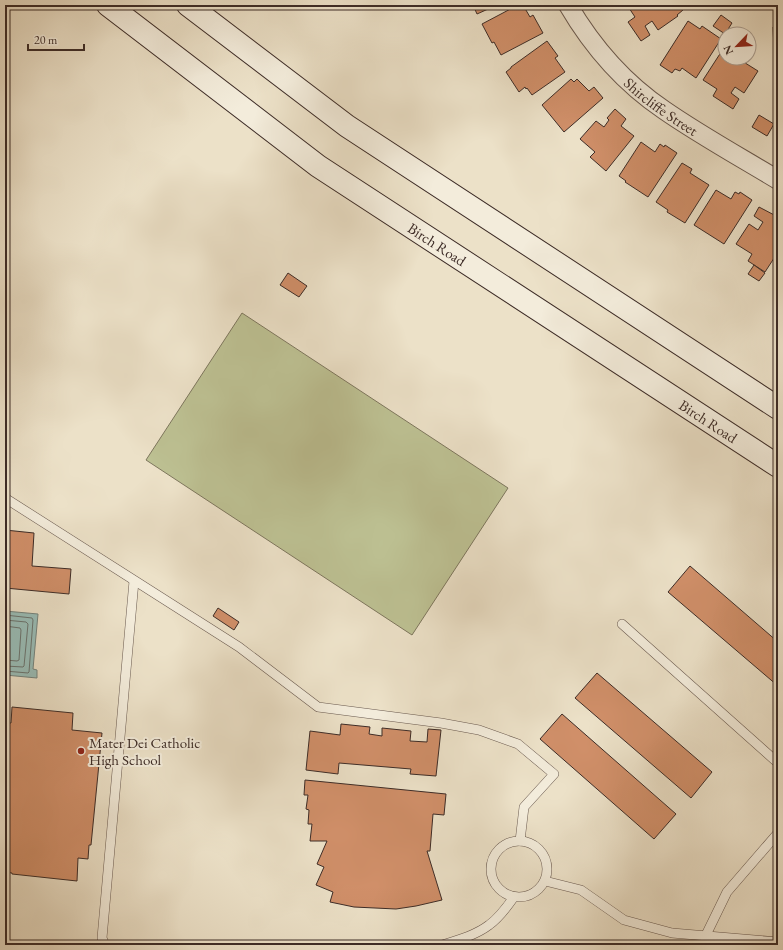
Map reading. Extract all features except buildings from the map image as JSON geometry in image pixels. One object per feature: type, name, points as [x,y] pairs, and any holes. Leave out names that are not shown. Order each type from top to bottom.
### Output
[{"type":"main road","name":"Birch Road","points":[[108,5],[318,166],[778,466]]},
{"type":"main road","points":[[188,5],[347,126],[778,408]]},
{"type":"street","name":"Shircliffe Street","points":[[568,5],[591,41],[607,60],[636,88],[663,110],[778,180]]},
{"type":"lane","points":[[5,498],[239,647],[318,707],[441,723],[479,730],[518,744],[554,774],[524,807],[520,841]]},
{"type":"lane","points":[[105,945],[102,938],[134,581]]},
{"type":"lane","points":[[622,624],[778,763]]},
{"type":"lane","points":[[705,945],[706,935],[727,892],[778,833]]},
{"type":"lane","points":[[520,841],[534,845],[544,855],[547,864],[545,881],[539,889],[524,897],[514,897],[506,894],[494,881],[491,871],[492,862],[496,853],[502,846],[511,842],[520,841]]},
{"type":"lane","points":[[545,881],[581,890],[624,920],[672,933],[778,942]]},
{"type":"lane","points":[[442,945],[469,936],[489,926],[514,897]]},
{"type":"green space","points":[[242,313],[508,488],[412,635],[146,460]]},
{"type":"water","points":[[5,611],[38,614],[33,669],[37,670],[37,678],[5,675]]},
{"type":"place","name":"Mater Dei Catholic High School","points":[[81,751]]}]
